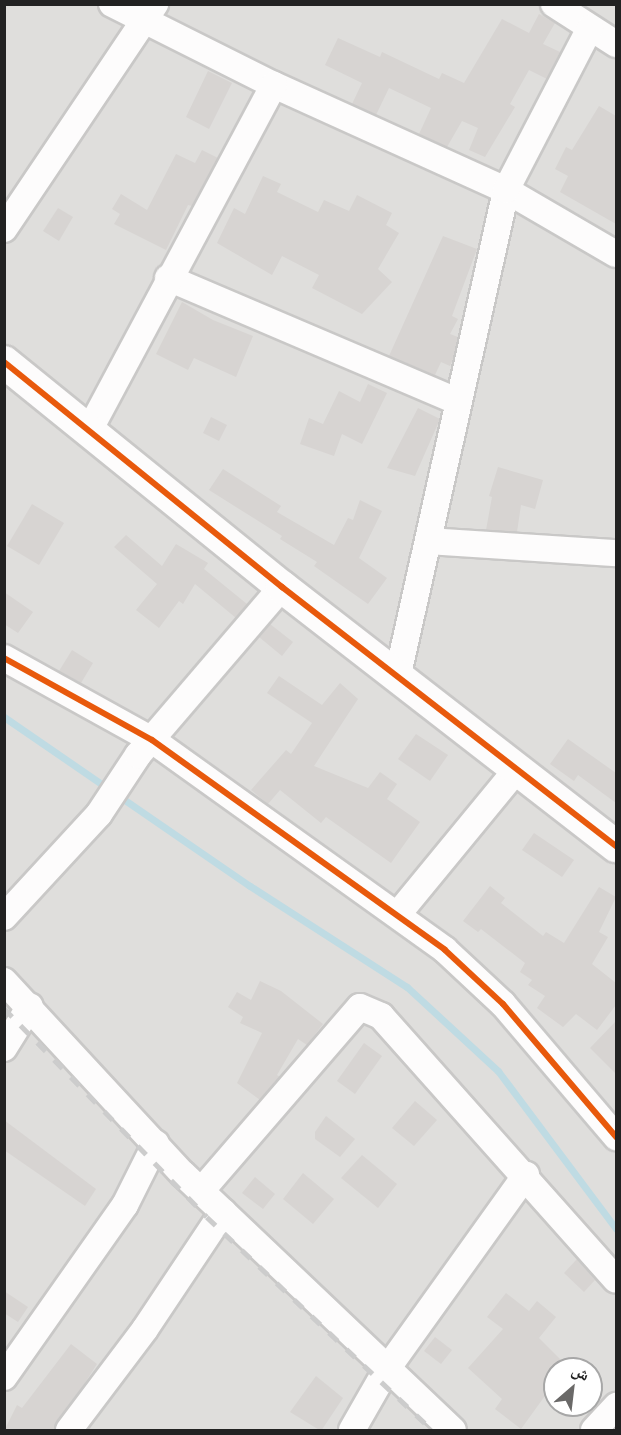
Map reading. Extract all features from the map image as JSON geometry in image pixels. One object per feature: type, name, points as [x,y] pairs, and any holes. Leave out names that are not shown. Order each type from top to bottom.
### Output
[{"type":"street","points":[[112,4],[149,14],[274,85],[506,190],[616,254]]},
{"type":"street","points":[[554,4],[616,44]]},
{"type":"street","points":[[4,229],[149,14]]},
{"type":"street","points":[[398,674],[429,541],[457,401],[506,190],[590,28]]},
{"type":"street","points":[[90,429],[168,278],[274,85]]},
{"type":"street","points":[[168,278],[457,401]]},
{"type":"street","points":[[4,362],[90,429],[282,587],[398,674],[616,846]]},
{"type":"street","points":[[429,541],[616,553]]},
{"type":"street","points":[[4,917],[99,814],[145,747],[282,587]]},
{"type":"street","points":[[4,658],[245,810],[398,914],[445,950],[503,1004],[616,1137]]},
{"type":"street","points":[[398,914],[518,768]]},
{"type":"street","points":[[4,981],[30,1006],[201,1191],[453,1431]]},
{"type":"street","points":[[4,1048],[30,1006]]},
{"type":"street","points":[[201,1191],[360,1007],[381,1016],[526,1174],[616,1280]]},
{"type":"street","points":[[4,1377],[124,1204],[156,1143]]},
{"type":"street","points":[[352,1431],[387,1370],[526,1174]]},
{"type":"street","points":[[69,1431],[145,1329],[223,1212]]},
{"type":"street","points":[[594,1431],[616,1406]]},
{"type":"shaded area","points":[[5,5],[616,5],[616,1430],[5,1430]]},
{"type":"building","points":[[539,14],[555,23],[543,44],[560,52],[547,79],[529,70],[510,104],[515,107],[485,157],[469,150],[478,128],[462,121],[447,147],[419,134],[431,108],[389,88],[376,115],[352,104],[362,83],[325,65],[338,38],[380,57],[382,52],[439,79],[442,73],[464,83],[502,19],[529,33]]},
{"type":"building","points":[[208,71],[232,83],[209,129],[186,117]]},
{"type":"building","points":[[599,106],[616,116],[616,224],[560,192],[568,176],[555,169],[566,147],[572,150]]},
{"type":"building","points":[[202,150],[218,158],[192,206],[188,205],[166,250],[114,224],[120,214],[112,209],[121,194],[147,210],[176,154],[195,163]]},
{"type":"building","points":[[263,176],[281,184],[277,192],[318,212],[324,200],[349,211],[357,195],[392,213],[386,225],[399,233],[378,269],[392,282],[362,314],[312,288],[319,275],[282,256],[272,275],[217,243],[234,208],[245,214]]},
{"type":"building","points":[[58,208],[73,217],[59,241],[43,231]]},
{"type":"building","points":[[443,236],[477,249],[452,316],[458,319],[450,334],[458,337],[453,359],[450,366],[441,362],[435,375],[389,356]]},
{"type":"building","points":[[182,302],[213,320],[253,336],[236,377],[194,358],[188,370],[156,354]]},
{"type":"building","points":[[368,384],[387,393],[362,444],[342,434],[334,456],[300,444],[309,418],[323,424],[339,391],[360,402]]},
{"type":"building","points":[[418,408],[440,419],[415,476],[387,468]]},
{"type":"building","points":[[211,417],[227,425],[219,441],[203,433]]},
{"type":"building","points":[[498,467],[543,480],[535,509],[521,505],[517,532],[486,530],[492,497],[489,496]]},
{"type":"building","points":[[223,469],[281,506],[277,512],[334,545],[348,518],[353,520],[360,500],[382,511],[359,558],[387,578],[368,604],[314,566],[317,562],[280,539],[282,536],[209,490]]},
{"type":"building","points":[[32,504],[64,523],[39,565],[7,546]]},
{"type":"building","points":[[126,535],[162,566],[176,544],[208,563],[204,569],[247,604],[236,618],[195,584],[183,604],[179,601],[159,628],[136,610],[157,584],[114,547]]},
{"type":"building","points":[[4,592],[33,612],[18,633],[4,624]]},
{"type":"building","points":[[270,624],[293,642],[282,656],[259,637]]},
{"type":"building","points":[[72,650],[93,663],[81,683],[59,671]]},
{"type":"building","points":[[279,676],[322,705],[340,683],[358,699],[314,766],[368,788],[380,772],[397,784],[387,799],[420,822],[391,863],[326,817],[321,823],[280,790],[268,804],[251,790],[286,750],[291,754],[312,723],[267,693]]},
{"type":"building","points":[[416,734],[448,755],[430,781],[398,759]]},
{"type":"building","points":[[568,739],[616,773],[616,803],[578,775],[574,781],[550,764]]},
{"type":"building","points":[[534,833],[574,860],[562,877],[522,850]]},
{"type":"building","points":[[490,886],[505,898],[501,903],[543,936],[546,932],[564,943],[599,887],[616,897],[599,932],[608,937],[592,964],[616,983],[616,1005],[597,1030],[576,1014],[563,1027],[537,1008],[545,996],[528,985],[532,980],[520,972],[525,963],[481,929],[478,932],[463,921]]},
{"type":"building","points":[[260,981],[281,991],[323,1024],[307,1045],[298,1039],[277,1075],[280,1077],[260,1100],[237,1083],[262,1033],[240,1023],[243,1017],[228,1007],[237,992],[251,1000]]},
{"type":"building","points":[[616,1021],[616,1074],[590,1048]]},
{"type":"building","points":[[364,1043],[382,1056],[355,1094],[337,1081]]},
{"type":"building","points":[[415,1101],[437,1120],[414,1146],[392,1128]]},
{"type":"building","points":[[326,1116],[355,1139],[340,1157],[315,1139],[315,1132]]},
{"type":"building","points":[[4,1120],[96,1189],[85,1206],[4,1150]]},
{"type":"building","points":[[362,1155],[397,1184],[378,1208],[341,1178]]},
{"type":"building","points":[[303,1173],[334,1199],[313,1224],[283,1199]]},
{"type":"building","points":[[255,1177],[275,1194],[263,1209],[242,1193]]},
{"type":"building","points":[[577,1259],[595,1280],[584,1292],[564,1273]]},
{"type":"building","points":[[4,1291],[28,1307],[18,1322],[4,1313]]},
{"type":"building","points":[[506,1293],[529,1311],[537,1301],[556,1317],[539,1338],[558,1357],[543,1357],[543,1399],[521,1429],[495,1409],[502,1399],[468,1368],[503,1329],[487,1317]]},
{"type":"building","points":[[435,1337],[452,1350],[441,1364],[424,1351]]},
{"type":"building","points":[[71,1344],[97,1364],[54,1431],[4,1431],[17,1405],[22,1408]]},
{"type":"building","points":[[316,1376],[343,1398],[321,1431],[290,1412]]},
{"type":"waterway","points":[[4,717],[250,886],[407,987],[498,1071],[616,1229]]},
{"type":"railway","points":[[4,1008],[207,1217],[432,1430]]},
{"type":"cycle path","points":[[4,362],[282,587],[616,846]]},
{"type":"cycle path","points":[[4,658],[152,740],[445,950],[503,1004],[616,1137]]}]
